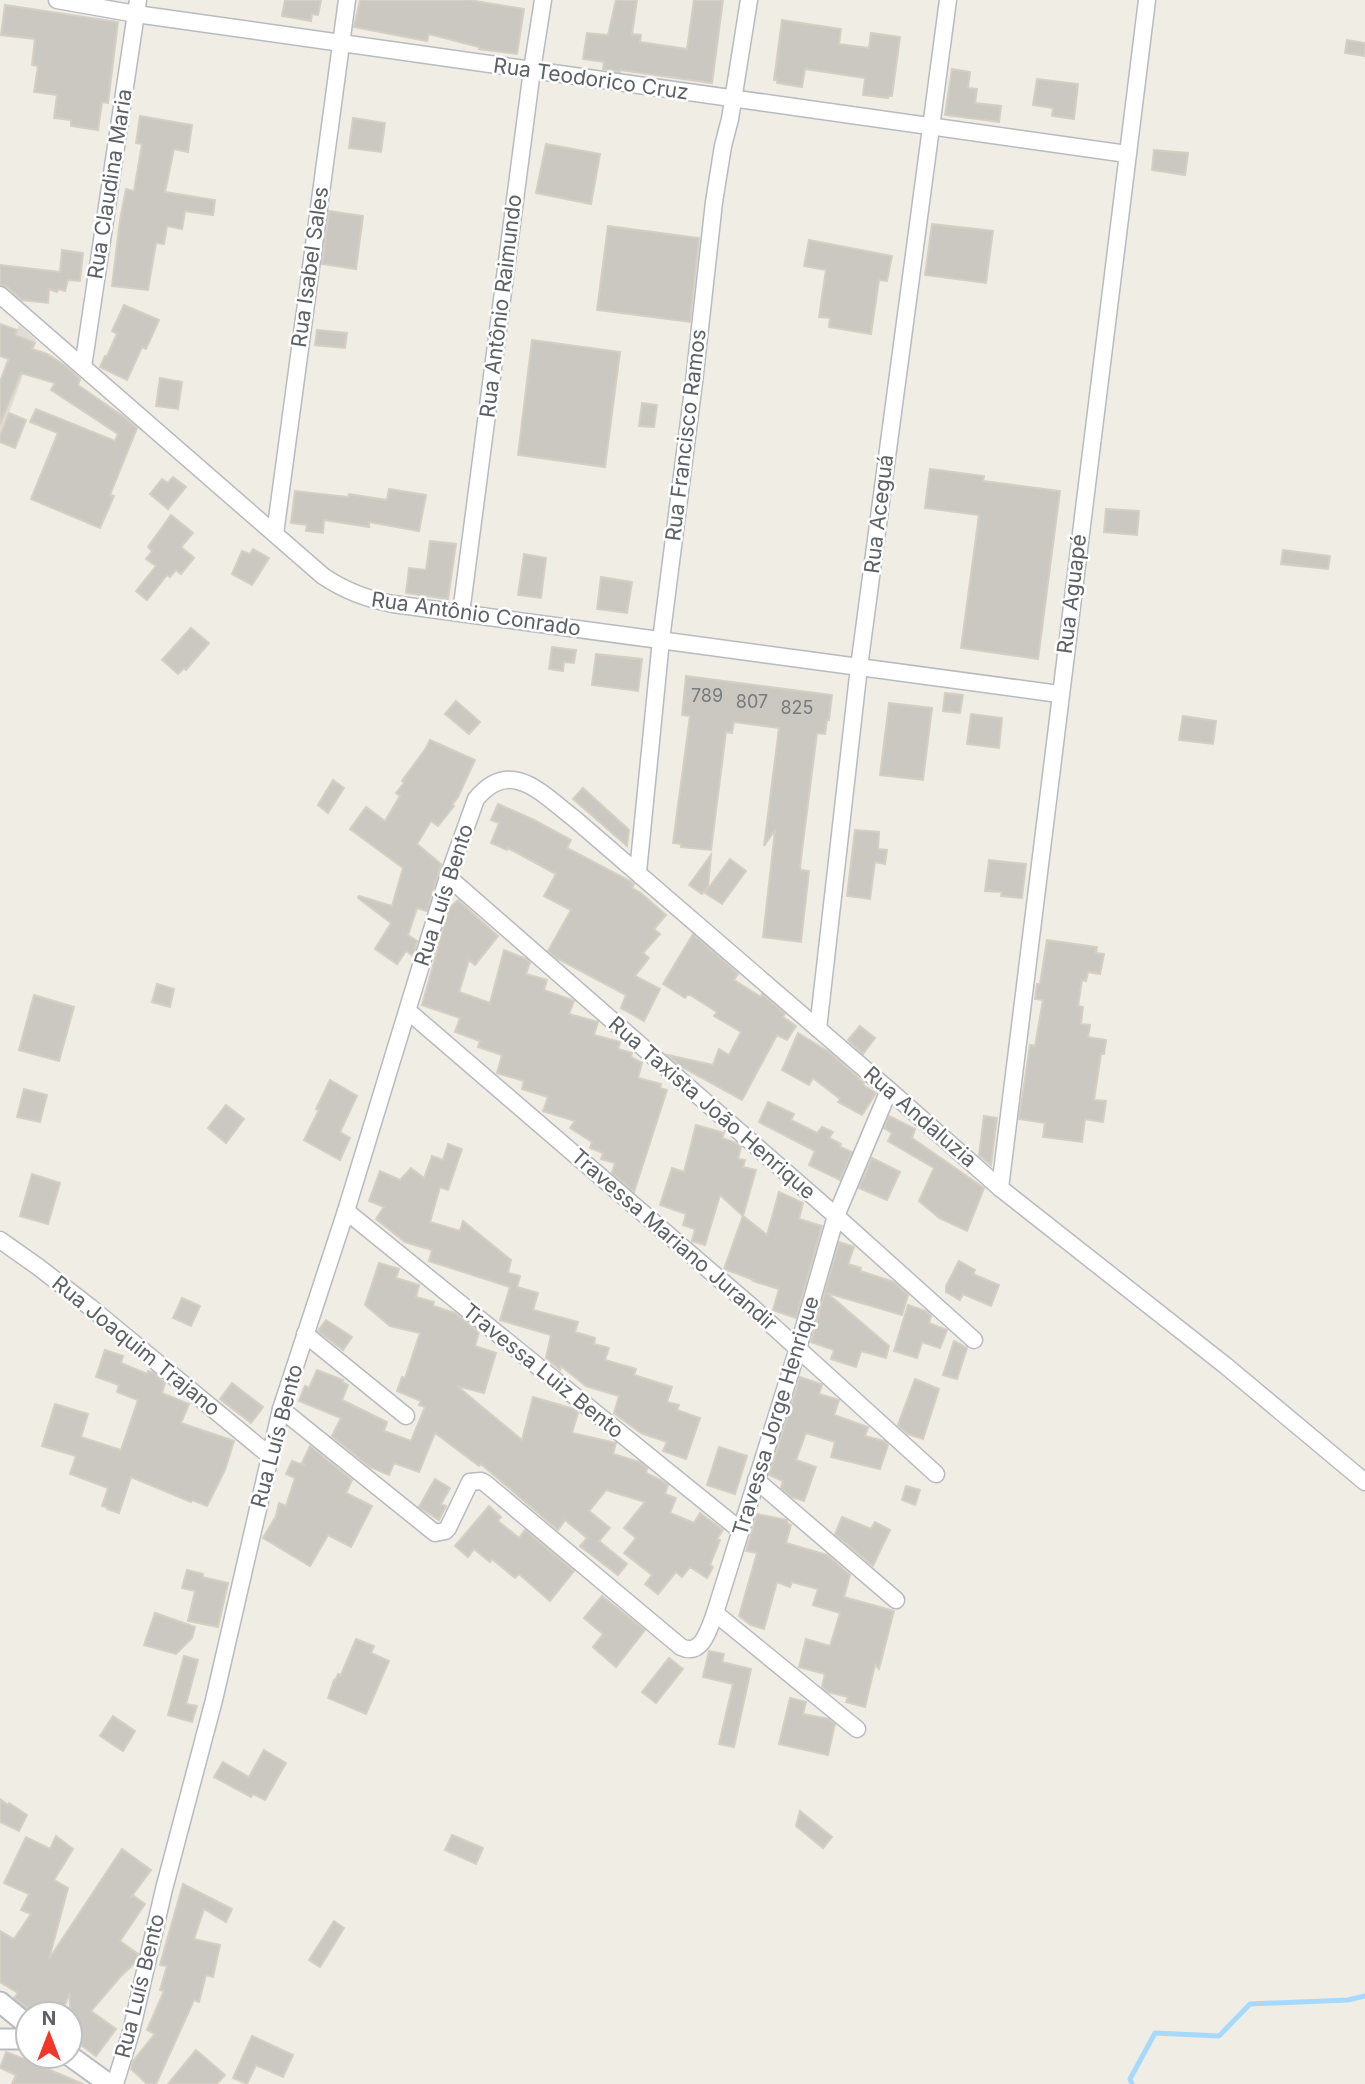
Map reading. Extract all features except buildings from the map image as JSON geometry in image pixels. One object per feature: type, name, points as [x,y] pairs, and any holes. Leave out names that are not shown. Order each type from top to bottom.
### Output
[{"type":"street","name":"Rua Teodorico Cruz","points":[[57,0],[137,7],[341,42],[733,100],[1127,154]]},
{"type":"street","name":"Rua Isabel Sales","points":[[275,534],[347,0]]},
{"type":"street","name":"Rua Antônio Raimundo","points":[[461,613],[543,0]]},
{"type":"street","name":"Rua Francisco Ramos","points":[[638,872],[661,640],[714,202],[749,0]]},
{"type":"street","name":"Rua Aceguá","points":[[818,1029],[859,667],[948,0]]},
{"type":"street","name":"Rua Aguapé","points":[[1000,1188],[1059,694],[1147,0]]},
{"type":"street","name":"Rua Claudina Maria","points":[[83,367],[137,7]]},
{"type":"street","name":"Rua Antônio Conrado","points":[[0,295],[323,576],[366,599],[1059,694]]},
{"type":"street","name":"Rua Andaluzia","points":[[476,799],[484,789],[498,780],[530,784],[638,872],[1000,1188],[1226,1366],[1365,1482]]},
{"type":"street","name":"Rua Luís Bento","points":[[115,2084],[134,2020],[164,1889],[214,1700],[281,1409],[346,1211],[448,877],[476,799]]},
{"type":"street","name":"Rua Taxista João Henrique","points":[[448,877],[974,1340]]},
{"type":"street","name":"Travessa Mariano Jurandir","points":[[408,1011],[752,1307],[936,1474]]},
{"type":"street","name":"Travessa Jorge Henrique","points":[[281,1409],[436,1533],[448,1528],[470,1482],[485,1483],[681,1647],[690,1650],[699,1646],[715,1613],[798,1348],[836,1216],[890,1090]]},
{"type":"street","name":"Travessa Luiz Bento","points":[[346,1211],[740,1530]]},
{"type":"street","name":"Rua Joaquim Trajano","points":[[0,1240],[80,1299],[270,1456]]},
{"type":"street","points":[[305,1334],[406,1416]]},
{"type":"street","points":[[756,1480],[896,1600]]},
{"type":"street","points":[[715,1613],[857,1729]]},
{"type":"street","points":[[0,2002],[14,2014]]},
{"type":"street","points":[[84,2066],[109,2084]]},
{"type":"shaded area","points":[[19,325],[36,340],[0,437],[0,379]]},
{"type":"waterway","points":[[1132,2084],[1130,2079],[1155,2033],[1219,2036],[1250,2004],[1348,2000],[1365,1996]]}]
